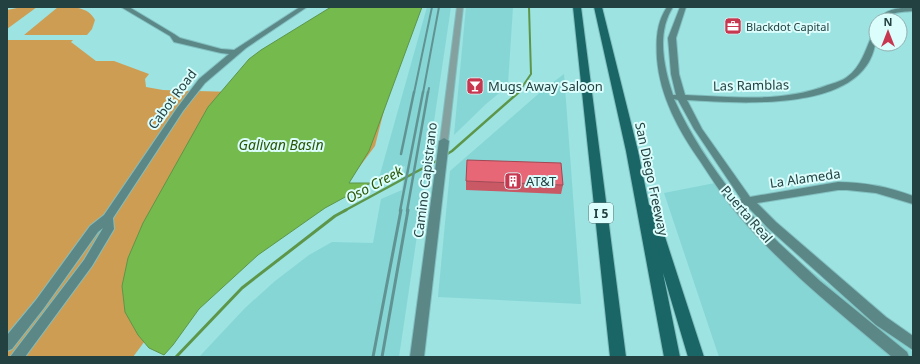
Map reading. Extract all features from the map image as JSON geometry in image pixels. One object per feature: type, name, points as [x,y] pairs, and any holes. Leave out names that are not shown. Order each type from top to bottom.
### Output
[{"type":"highway","name":"I 5","points":[[577,7],[618,357]]},
{"type":"highway","name":"San Diego Freeway","points":[[598,7],[632,151],[672,357]]},
{"type":"highway","points":[[632,151],[696,357]]},
{"type":"street","points":[[124,7],[172,35],[177,40],[222,51],[236,52]]},
{"type":"street","name":"Cabot Road","points":[[7,344],[40,304],[94,229],[108,218],[198,86],[236,52],[304,7]]},
{"type":"street","name":"Camino Capistrano","points":[[417,357],[460,7]]},
{"type":"street","name":"Puerta Real","points":[[670,7],[660,30],[660,65],[669,97],[687,136],[741,202],[825,294],[902,357]]},
{"type":"street","name":"Puerta Real","points":[[683,7],[672,38],[676,74],[681,98],[741,202],[772,225],[881,321],[913,344]]},
{"type":"street","points":[[893,12],[897,10],[913,9]]},
{"type":"street","name":"Las Ramblas","points":[[669,97],[771,100],[793,98],[825,91],[847,80],[863,65],[869,52]]},
{"type":"street","name":"La Alameda","points":[[741,202],[850,186],[902,196],[913,200]]},
{"type":"street","name":"Cabot Road","points":[[17,357],[88,263],[109,229],[108,218]]},
{"type":"shaded area","points":[[22,7],[37,7],[7,29],[7,10]]},
{"type":"shaded area","points":[[58,7],[79,8],[88,12],[95,20],[92,29],[87,35],[24,35]]},
{"type":"shaded area","points":[[410,7],[375,146],[349,181],[173,303],[133,357],[7,357],[7,40],[73,40],[71,42],[96,61],[114,61],[149,74],[145,79],[146,87],[163,90],[233,92]]},
{"type":"shaded area","points":[[427,7],[451,7],[399,357],[199,357],[245,308],[275,281],[309,255],[332,242],[373,243],[381,199],[402,190],[405,166],[379,178]]},
{"type":"shaded area","points":[[466,7],[513,7],[508,84],[454,135]]},
{"type":"shaded area","points":[[564,74],[581,304],[438,297],[450,171],[544,89]]},
{"type":"shaded area","points":[[715,183],[799,261],[913,352],[913,357],[719,357],[664,193]]},
{"type":"water","name":"Galivan Basin","points":[[331,7],[422,7],[369,151],[349,183],[371,183],[325,208],[258,255],[199,309],[164,355],[149,348],[138,335],[125,312],[122,286],[128,258],[143,223],[208,107],[249,59]]},
{"type":"building","points":[[467,160],[561,163],[563,185],[466,181]]},
{"type":"waterway","name":"Oso Creek","points":[[518,93],[531,74],[529,7]]},
{"type":"waterway","name":"Oso Creek","points":[[444,156],[452,151],[518,93]]},
{"type":"waterway","name":"Oso Creek","points":[[344,211],[438,160]]},
{"type":"waterway","name":"Oso Creek","points":[[176,357],[242,288],[335,216],[346,210]]},
{"type":"railway","points":[[414,93],[432,7]]},
{"type":"railway","points":[[423,93],[439,7]]},
{"type":"railway","points":[[428,93],[429,88]]},
{"type":"railway","points":[[401,154],[414,92]]},
{"type":"railway","points":[[400,211],[423,92]]},
{"type":"railway","points":[[407,211],[428,92]]},
{"type":"railway","points":[[373,357],[401,210]]},
{"type":"railway","points":[[382,357],[408,210]]},
{"type":"place","name":"Blackdot Capital","points":[[733,26]]},
{"type":"place","name":"Mugs Away Saloon","points":[[475,86]]},
{"type":"place","name":"AT&T","points":[[513,181]]}]
